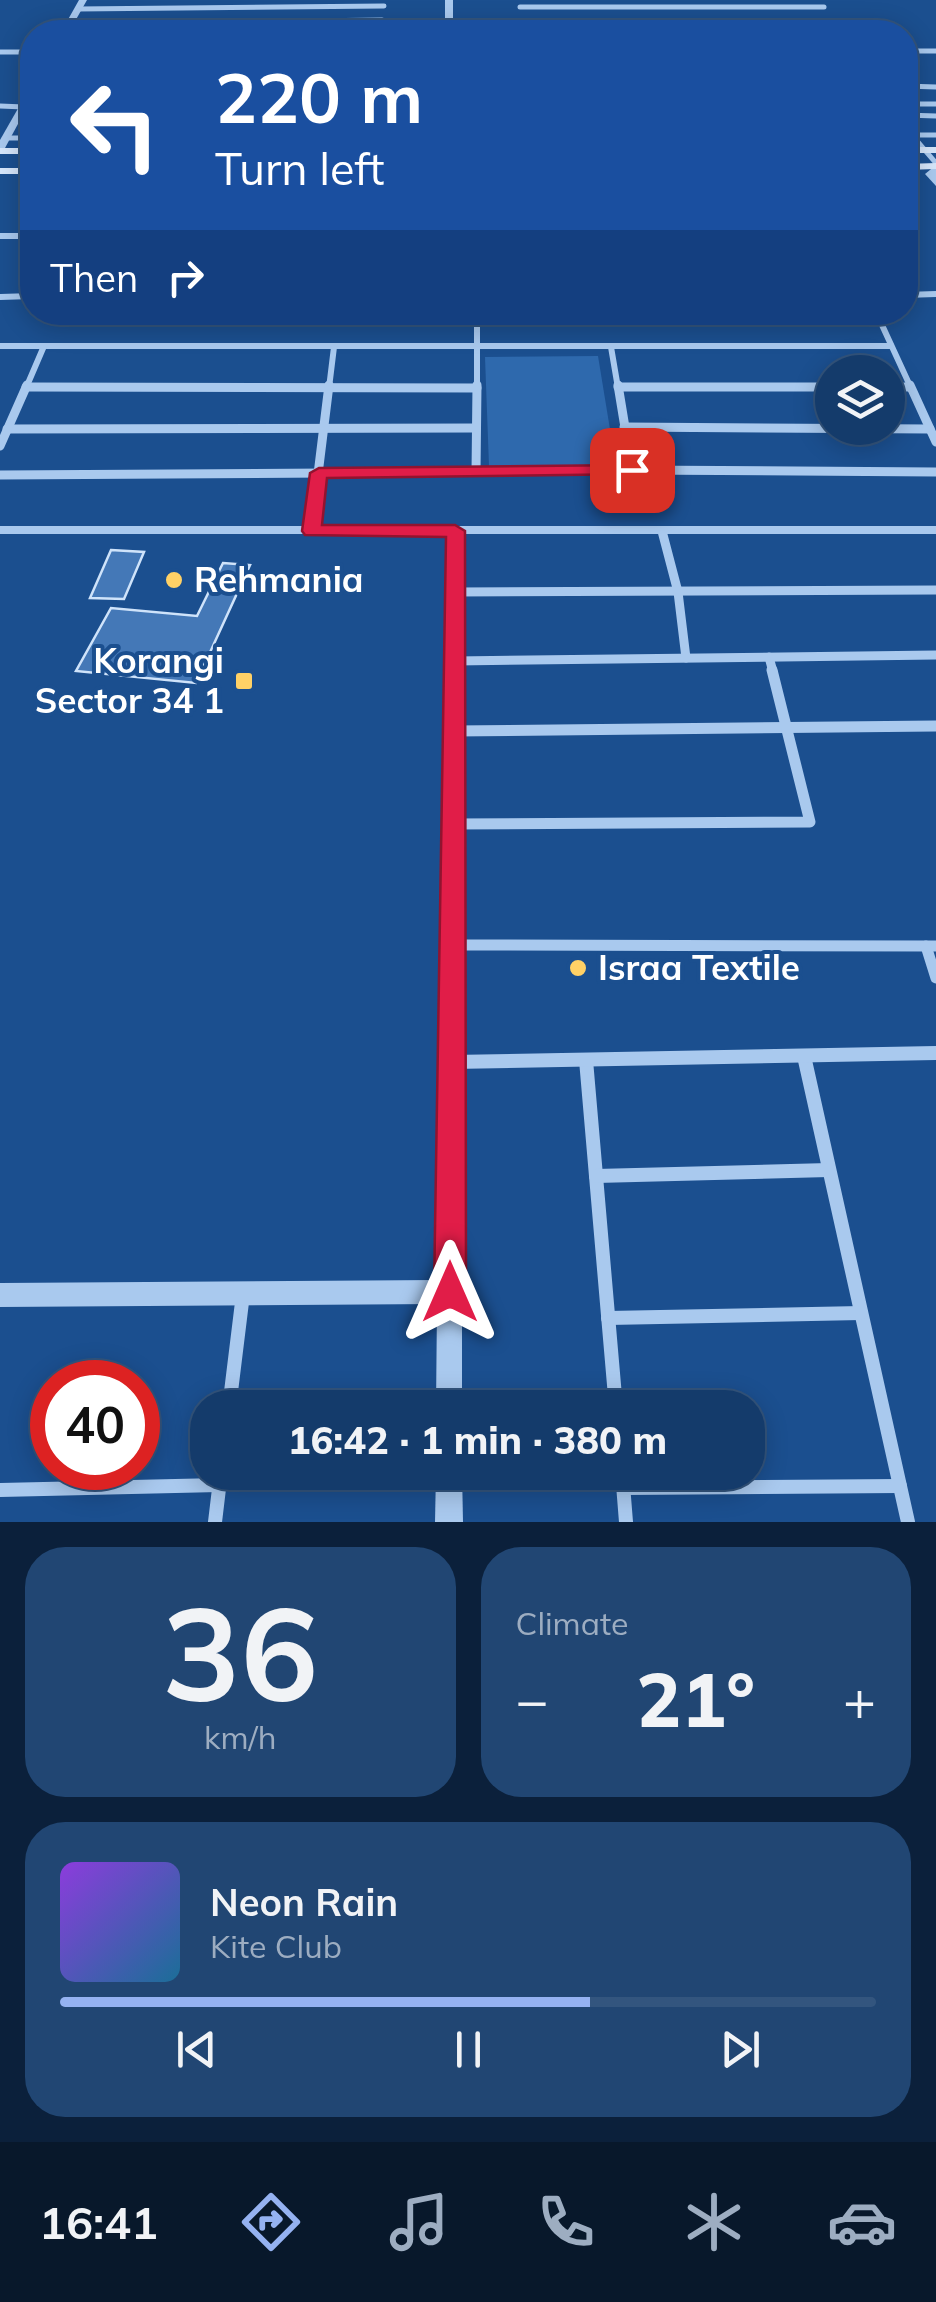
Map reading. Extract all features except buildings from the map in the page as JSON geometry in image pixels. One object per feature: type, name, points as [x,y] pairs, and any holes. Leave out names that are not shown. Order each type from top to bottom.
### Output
[{"type":"street","points":[[72,20],[83,0]]},
{"type":"street","points":[[237,20],[242,0]]},
{"type":"street","points":[[664,0],[671,20]]},
{"type":"street","points":[[820,0],[832,20]]},
{"type":"street","points":[[78,10],[384,3],[382,20]]},
{"type":"street","points":[[520,4],[824,7]]},
{"type":"street","points":[[3,141],[20,114]]},
{"type":"street","points":[[931,150],[936,166],[930,174],[936,184]]},
{"type":"street","points":[[476,472],[477,325]]},
{"type":"street","points":[[882,325],[936,442]]},
{"type":"street","points":[[0,346],[891,346]]},
{"type":"street","points":[[0,446],[44,346]]},
{"type":"street","points":[[312,531],[334,347]]},
{"type":"street","points":[[611,347],[632,470]]},
{"type":"street","points":[[905,386],[910,386]]},
{"type":"street","points":[[26,387],[477,388]]},
{"type":"street","points":[[618,387],[815,387]]},
{"type":"street","points":[[624,427],[930,429]]},
{"type":"street","points":[[8,429],[476,428]]},
{"type":"street","points":[[0,475],[936,472]]},
{"type":"street","points":[[0,530],[936,530]]},
{"type":"street","points":[[450,1390],[455,531]]},
{"type":"street","points":[[662,531],[678,592],[686,658]]},
{"type":"street","points":[[455,592],[936,590]]},
{"type":"street","points":[[454,661],[936,655]]},
{"type":"street","points":[[453,824],[810,822],[770,657]]},
{"type":"street","points":[[454,730],[936,726]]},
{"type":"street","points":[[452,944],[931,946],[936,978]]},
{"type":"street","points":[[452,1062],[936,1054]]},
{"type":"street","points":[[804,1056],[908,1522]]},
{"type":"street","points":[[586,1060],[614,1390]]},
{"type":"street","points":[[596,1176],[830,1170]]},
{"type":"street","points":[[0,1295],[450,1292]]},
{"type":"street","points":[[231,1390],[243,1293]]},
{"type":"street","points":[[608,1318],[861,1313]]},
{"type":"street","points":[[0,1490],[190,1480]]},
{"type":"street","points":[[765,1483],[900,1486]]},
{"type":"street","points":[[214,1522],[218,1490]]},
{"type":"street","points":[[449,1490],[449,1522]]},
{"type":"street","points":[[624,1490],[626,1522]]},
{"type":"shaded area","points":[[598,356],[616,466],[489,466],[485,357]]},
{"type":"place","name":"Rehmania","points":[[174,580]]},
{"type":"place","name":"Korangi Sector 34 1","points":[[244,681]]},
{"type":"place","name":"Israa Textile","points":[[578,968]]},
{"type":"route","points":[[450,1292],[455,531],[312,531],[319,473],[632,470]]}]
